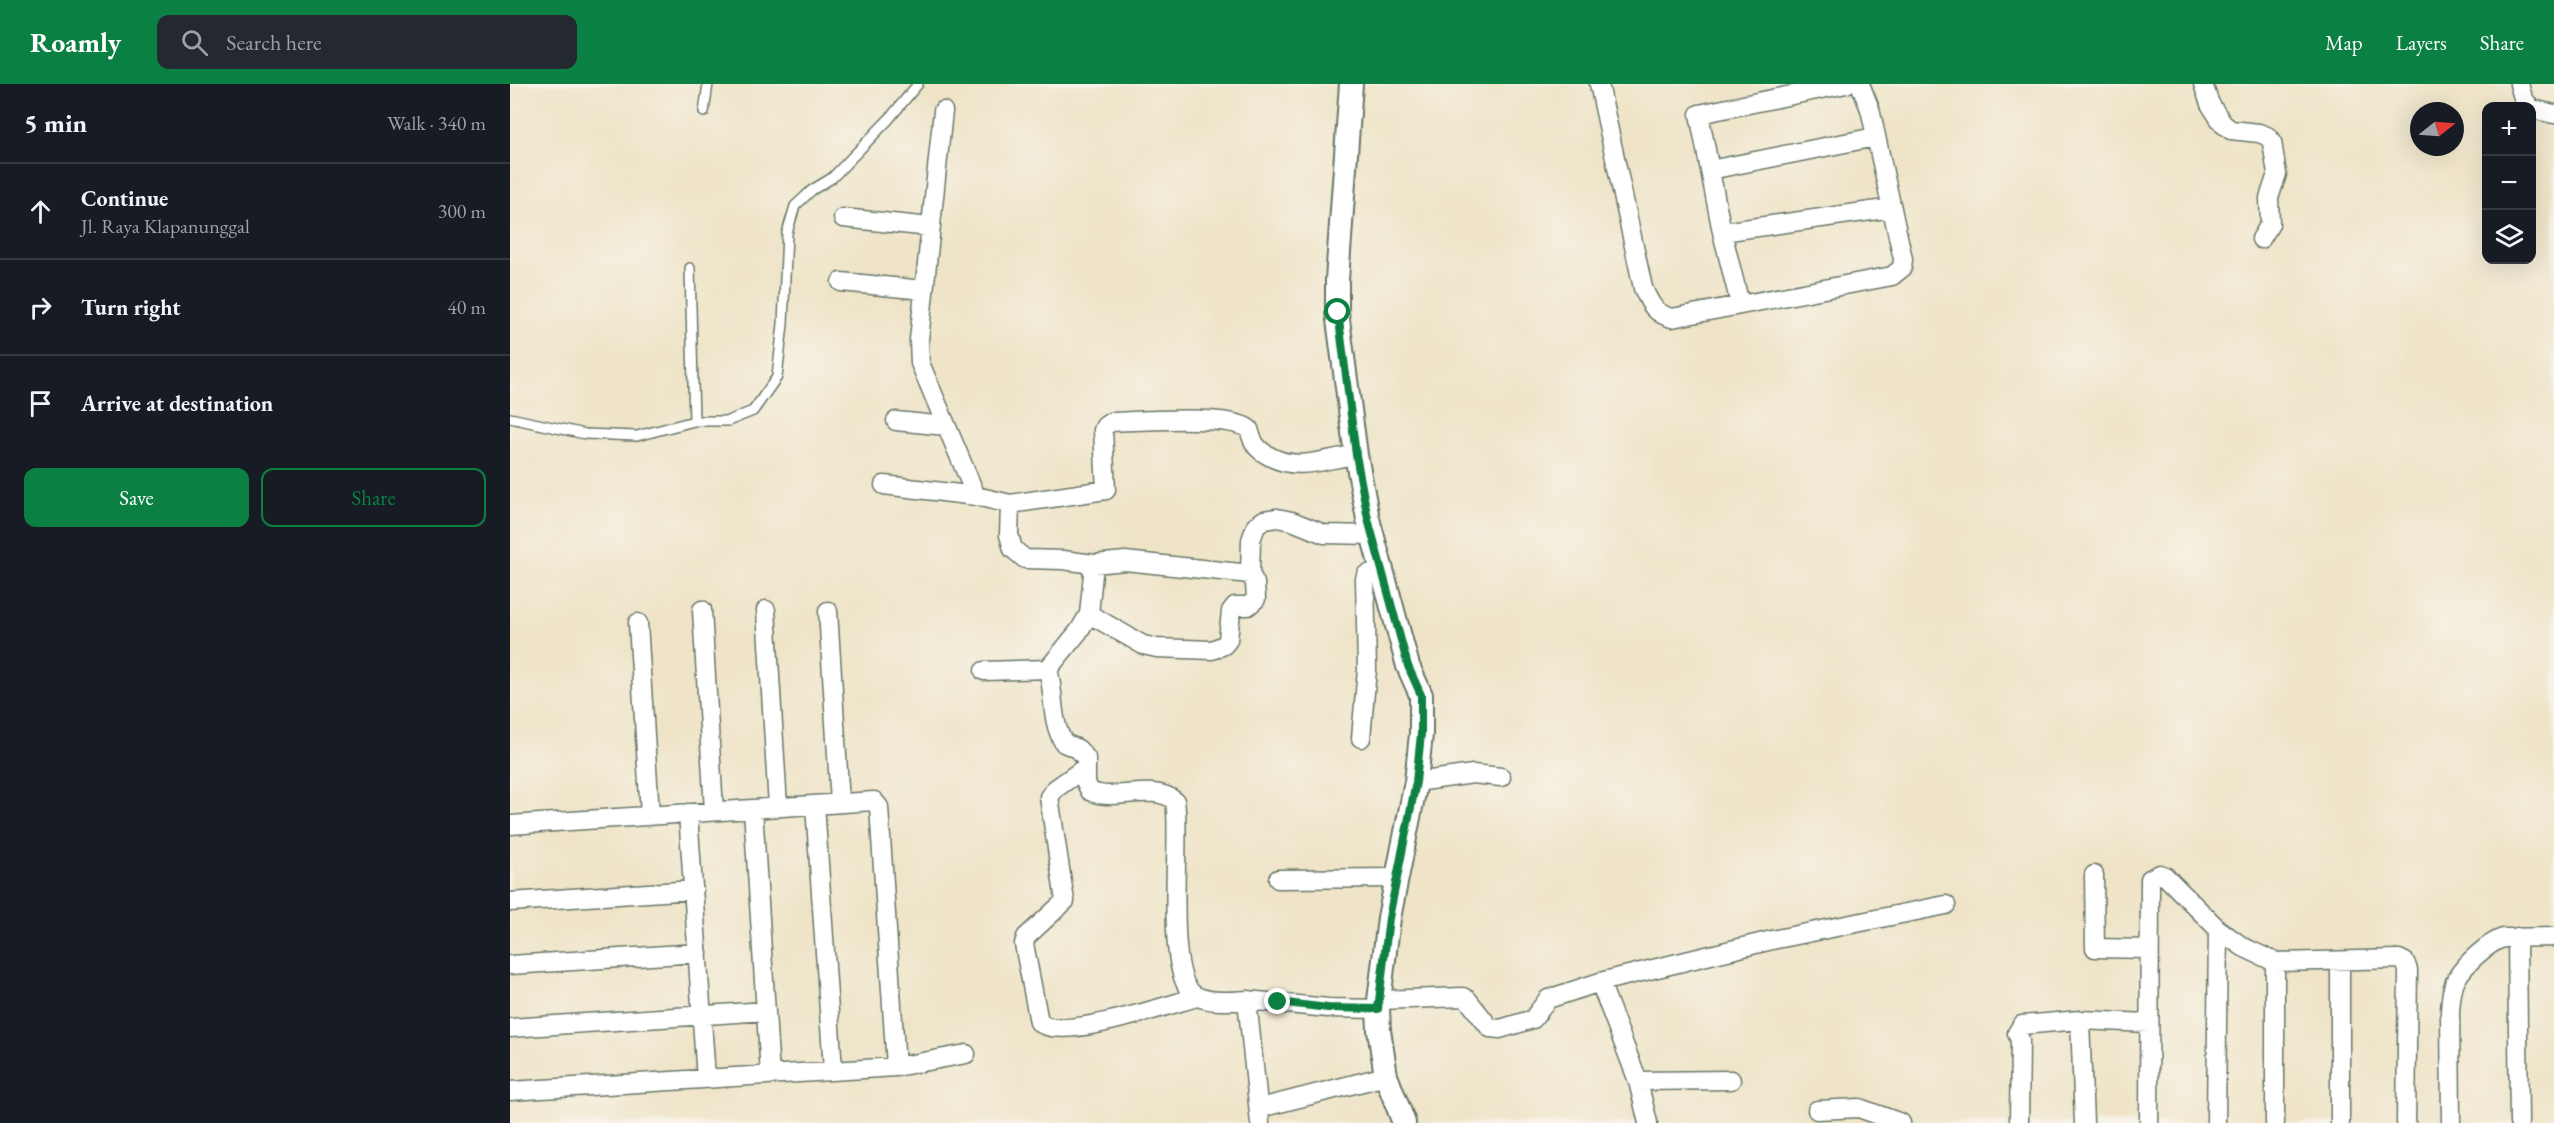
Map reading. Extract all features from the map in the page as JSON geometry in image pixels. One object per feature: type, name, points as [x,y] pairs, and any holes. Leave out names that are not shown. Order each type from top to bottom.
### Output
[{"type":"street","points":[[1351,84],[1337,302],[1356,455],[1373,535],[1408,666],[1421,695],[1421,734],[1416,782],[1384,949],[1379,1005],[1379,1030],[1386,1076],[1404,1123]]},
{"type":"street","points":[[1599,84],[1643,288],[1650,304],[1660,315],[1672,318],[1898,273],[1902,268],[1903,259],[1870,109],[1860,84]]},
{"type":"street","points":[[1740,304],[1722,232],[1699,114],[1846,84]]},
{"type":"street","points":[[2204,84],[2210,104],[2223,124],[2230,130],[2259,133],[2267,136],[2272,142],[2277,174],[2269,198],[2270,224],[2261,239]]},
{"type":"street","points":[[2519,84],[2526,102]]},
{"type":"street","points":[[2536,110],[2554,114]]},
{"type":"street","points":[[943,111],[919,340],[920,363],[976,496]]},
{"type":"street","points":[[1710,170],[1875,136]]},
{"type":"street","points":[[1722,232],[1892,208]]},
{"type":"street","points":[[843,218],[931,227]]},
{"type":"street","points":[[841,282],[924,290]]},
{"type":"street","points":[[884,485],[976,496],[1010,504],[1106,490],[1103,430],[1111,422],[1210,420],[1238,423],[1248,429],[1253,445],[1264,454],[1286,464],[1296,465],[1356,455]]},
{"type":"street","points":[[896,421],[946,426]]},
{"type":"street","points":[[1010,504],[1009,535],[1013,549],[1025,559],[1094,564],[1125,561],[1250,574]]},
{"type":"street","points":[[1089,614],[1143,645],[1157,648],[1212,650],[1224,645],[1228,640],[1231,611],[1235,606],[1248,606],[1256,599],[1255,583],[1250,574],[1251,540],[1256,526],[1264,520],[1278,518],[1292,520],[1324,534],[1373,535]]},
{"type":"street","points":[[1094,564],[1089,614],[1079,631],[1048,669],[1054,719],[1066,745],[1083,753],[1086,758],[1086,783],[1094,793],[1141,792],[1169,797],[1175,801],[1175,902],[1180,963],[1184,984],[1197,997]]},
{"type":"street","points":[[1361,738],[1367,659],[1365,579],[1366,575],[1377,571],[1384,578]]},
{"type":"street","points":[[702,610],[714,811]]},
{"type":"street","points":[[766,610],[778,807]]},
{"type":"street","points":[[828,611],[840,803]]},
{"type":"street","points":[[638,623],[650,816]]},
{"type":"street","points":[[984,671],[1048,669]]},
{"type":"street","points":[[1086,767],[1055,789],[1049,797],[1065,901],[1026,937],[1024,944],[1039,1022],[1049,1028],[1098,1024],[1197,997],[1328,1008],[1463,997],[1468,1000],[1485,1024],[1494,1030],[1533,1019],[1548,999],[1600,982],[1772,940],[1946,905]]},
{"type":"street","points":[[1416,782],[1473,774],[1502,777]]},
{"type":"street","points":[[510,825],[872,800],[879,807],[896,1067]]},
{"type":"street","points":[[814,804],[833,1070]]},
{"type":"street","points":[[753,809],[770,1075]]},
{"type":"street","points":[[688,813],[706,1078]]},
{"type":"street","points":[[2148,1123],[2150,879],[2160,874],[2165,876],[2218,929],[2243,947],[2275,962],[2399,959],[2405,962],[2408,970],[2406,1123]]},
{"type":"street","points":[[2094,875],[2095,948],[2149,949]]},
{"type":"street","points":[[1278,879],[1397,878]]},
{"type":"street","points":[[510,902],[694,890]]},
{"type":"street","points":[[2216,1123],[2218,929]]},
{"type":"street","points":[[2517,937],[2518,1123]]},
{"type":"street","points":[[2451,1123],[2450,1011],[2457,977],[2488,944],[2503,938],[2554,937]]},
{"type":"street","points":[[510,965],[698,953]]},
{"type":"street","points":[[2275,962],[2275,1123]]},
{"type":"street","points":[[2340,962],[2340,1123]]},
{"type":"street","points":[[1600,982],[1638,1081],[1648,1123]]},
{"type":"street","points":[[1246,1000],[1260,1115],[1386,1076]]},
{"type":"street","points":[[510,1028],[766,1011]]},
{"type":"street","points":[[2019,1123],[2020,1040],[2018,1033],[2022,1025],[2080,1020],[2149,1023]]},
{"type":"street","points":[[2080,1020],[2084,1123]]},
{"type":"street","points":[[510,1091],[896,1067],[966,1054]]},
{"type":"street","points":[[1638,1081],[1731,1080]]},
{"type":"street","points":[[1817,1110],[1860,1108],[1901,1123]]},
{"type":"lane","points":[[704,112],[708,84]]},
{"type":"lane","points":[[510,418],[585,434],[637,436],[694,421],[728,421],[753,411],[777,377],[782,334],[787,233],[795,206],[812,190],[832,178],[889,119],[918,84]]},
{"type":"lane","points":[[690,268],[694,421]]},
{"type":"route","points":[[1278,1002],[1328,1008],[1378,1009],[1383,980],[1384,949],[1416,782],[1421,734],[1421,695],[1408,666],[1399,637],[1368,519],[1356,455],[1338,312]]}]
